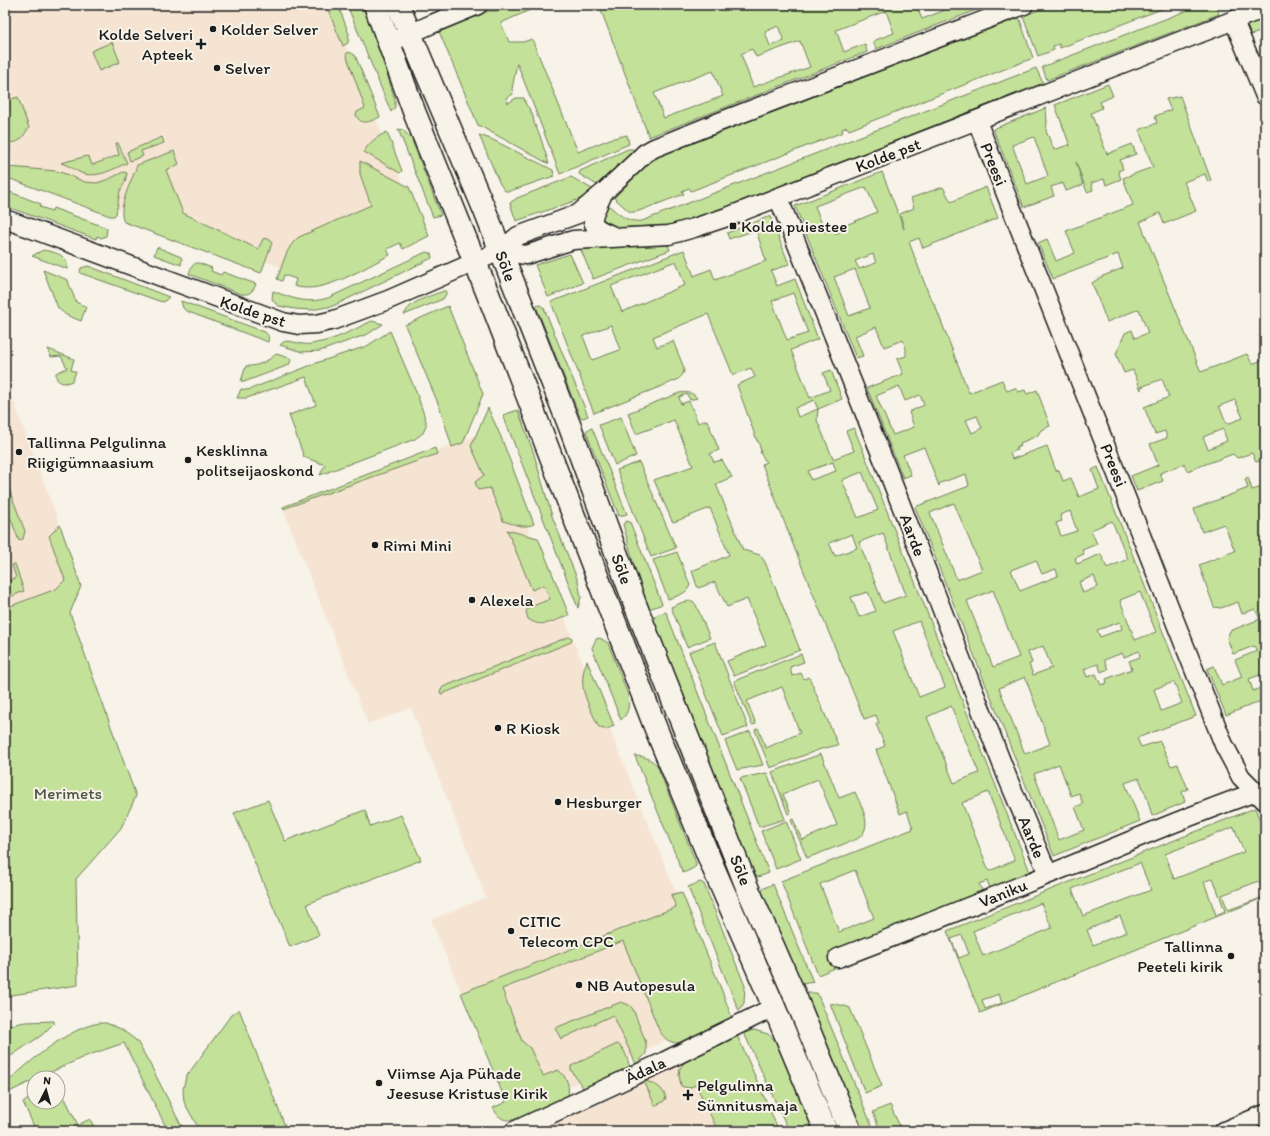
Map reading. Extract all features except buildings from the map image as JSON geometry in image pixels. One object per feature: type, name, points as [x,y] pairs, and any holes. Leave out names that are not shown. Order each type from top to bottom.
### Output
[{"type":"main road","name":"Sõle","points":[[375,5],[415,114],[474,261],[656,729],[713,868],[826,1131]]},
{"type":"main road","name":"Sõle","points":[[398,5],[470,175],[570,427],[643,624],[748,887],[795,996],[850,1131]]},
{"type":"street","points":[[390,43],[478,5]]},
{"type":"street","name":"Kolde pst","points":[[5,220],[282,322],[299,325],[317,324],[334,320],[388,300],[474,261],[500,251],[518,236],[578,214],[603,193],[645,153],[654,148],[1020,6]]},
{"type":"street","name":"Kolde pst","points":[[500,251],[526,254],[572,240],[669,235],[694,228],[730,216],[977,121],[1265,8]]},
{"type":"street","points":[[1234,20],[1265,96]]},
{"type":"street","name":"Preesi","points":[[977,121],[1224,745],[1241,777],[1260,796]]},
{"type":"street","points":[[603,193],[593,214],[593,222],[598,230],[616,238]]},
{"type":"street","name":"Aarde","points":[[778,197],[887,469],[1008,778],[1048,874]]},
{"type":"street","name":"Vaniku","points":[[838,958],[897,936],[1229,801],[1260,796]]},
{"type":"street","name":"Ädala","points":[[514,1131],[661,1063],[774,1007]]},
{"type":"street","points":[[1224,1131],[1265,1114]]},
{"type":"shaded area","points":[[5,5],[329,5],[409,199],[287,269],[22,175],[5,153]]},
{"type":"shaded area","name":"Tallinna Pelgulinna Riigigümnaasium","points":[[5,379],[60,525],[49,536],[65,580],[56,589],[5,608]]},
{"type":"shaded area","points":[[488,431],[725,1012],[515,1112],[507,1102],[431,920],[486,897],[411,708],[368,724],[283,509]]},
{"type":"shaded area","name":"Pelgulinna Sünnitusmaja","points":[[737,1035],[779,1131],[538,1131],[688,1058]]},
{"type":"green space","points":[[326,5],[338,5],[349,34],[348,43],[343,46]]},
{"type":"green space","points":[[347,5],[366,5],[395,100],[395,107],[391,112]]},
{"type":"green space","points":[[512,5],[541,5],[501,23],[509,42],[523,42],[532,39],[578,152],[610,139],[627,135],[629,144],[560,174],[517,63],[512,89],[513,94],[506,98],[508,103],[516,98],[524,98],[526,105],[533,116],[534,123],[549,164],[478,125],[438,29],[489,11],[497,11]]},
{"type":"green space","points":[[599,5],[916,5],[922,19],[958,5],[989,5],[876,49],[873,41],[894,33],[886,11],[836,30],[844,52],[865,44],[867,52],[649,137]],"holes":[[[778,26],[784,41],[770,46],[765,32]],[[800,41],[810,67],[753,87],[741,54],[752,49],[756,57]],[[713,71],[723,96],[664,118],[654,93]]]},
{"type":"green space","points":[[1051,5],[1172,5],[1060,48],[1059,44],[1053,46],[1054,50],[1038,56],[1023,16]]},
{"type":"green space","points":[[1201,5],[1216,5],[1219,14],[1047,80],[1042,67]]},
{"type":"green space","points":[[1265,16],[1265,30],[1248,36],[1246,29],[1247,25]]},
{"type":"green space","points":[[1019,17],[1033,58],[849,130],[847,127],[842,129],[843,132],[691,191],[689,188],[682,191],[684,194],[636,212],[630,212],[614,198],[645,166],[657,157]]},
{"type":"green space","points":[[112,42],[120,62],[99,71],[91,51]]},
{"type":"green space","points":[[349,52],[355,55],[380,117],[370,121],[363,122],[358,119],[356,115],[357,112],[365,108],[346,54]]},
{"type":"green space","points":[[1036,68],[1043,83],[687,222],[673,225],[613,228],[605,224],[601,217],[607,204],[627,219],[642,221]]},
{"type":"green space","points":[[1108,84],[1113,96],[1100,102],[1102,108],[1091,113],[1107,154],[1132,144],[1136,154],[1120,160],[1123,169],[1118,171],[1121,179],[1106,185],[1104,179],[1091,183],[1093,190],[1087,192],[1076,162],[1083,185],[1066,191],[1063,183],[1051,187],[1054,196],[1024,207],[993,129],[1046,108],[1046,131],[1054,150],[1068,145],[1070,146],[1055,105]],"holes":[[[1034,137],[1048,176],[1027,184],[1012,145]]]},
{"type":"green space","points":[[1180,96],[1211,180],[1208,182],[1205,174],[1184,182],[1196,211],[1164,224],[1160,213],[1140,222],[1201,372],[1247,354],[1252,364],[1265,359],[1265,459],[1256,462],[1252,453],[1237,458],[1233,454],[1187,471],[1184,464],[1160,473],[1163,481],[1137,491],[1131,476],[1158,465],[1150,444],[1167,438],[1165,431],[1155,434],[1144,407],[1169,397],[1162,379],[1141,387],[1141,390],[1133,370],[1124,373],[1116,354],[1125,333],[1132,330],[1135,338],[1148,333],[1139,309],[1107,322],[1092,283],[1103,276],[1123,268],[1118,254],[1053,279],[1038,243],[1047,239],[1056,261],[1075,253],[1066,231],[1133,205],[1123,178],[1153,167],[1139,130],[1157,123],[1155,116],[1171,110],[1166,99]],"holes":[[[1235,400],[1243,418],[1227,424],[1219,406]],[[1223,429],[1227,441],[1208,449],[1203,437]]]},
{"type":"green space","points":[[18,97],[29,128],[20,140],[15,142],[5,142],[5,101]]},
{"type":"green space","points":[[398,129],[403,130],[411,138],[441,215],[433,217]]},
{"type":"green space","points":[[387,132],[402,171],[400,173],[364,152],[368,145]]},
{"type":"green space","points":[[479,135],[491,139],[553,170],[554,176],[510,191],[505,191],[500,184]]},
{"type":"green space","points":[[162,137],[164,143],[141,151],[143,156],[130,161],[127,152]]},
{"type":"green space","points":[[116,143],[118,143],[127,163],[111,170],[99,174],[87,175],[61,163],[87,156],[89,157],[92,165],[119,155]]},
{"type":"green space","points":[[628,149],[633,149],[634,151],[597,185],[579,174],[580,171]]},
{"type":"green space","points":[[174,151],[179,164],[166,170],[183,213],[258,249],[263,239],[266,238],[270,240],[272,243],[261,273],[124,222],[122,209],[137,165]]},
{"type":"green space","points":[[360,161],[409,187],[429,236],[403,249],[400,243],[387,249],[390,255],[356,273],[330,284],[305,288],[294,286],[296,279],[284,275],[282,281],[277,279],[285,256],[291,245],[299,237],[371,205],[360,174]]},
{"type":"green space","points":[[9,167],[56,171],[85,182],[97,183],[123,172],[127,173],[125,182],[120,191],[116,214],[114,216],[110,216],[8,178],[6,170]]},
{"type":"green space","points":[[882,172],[904,229],[900,214],[914,208],[911,198],[943,187],[951,202],[986,187],[998,218],[923,248],[919,238],[909,242],[969,393],[1002,380],[1007,391],[1015,388],[1018,392],[1025,390],[1027,394],[1037,390],[1050,426],[1041,430],[1037,436],[1020,443],[1021,446],[1016,448],[1017,450],[1010,453],[1012,459],[1047,446],[1056,471],[1059,470],[1063,481],[1071,478],[1079,497],[1099,489],[1092,470],[1098,467],[1196,716],[1137,738],[1141,747],[1160,741],[1171,766],[1178,764],[1188,789],[1182,792],[1185,802],[1152,816],[1139,778],[1125,783],[1140,821],[1054,856],[915,507],[969,486],[966,474],[940,483],[939,486],[924,447],[903,455],[911,475],[903,478],[867,388],[903,374],[897,359],[906,356],[906,349],[903,340],[884,347],[876,327],[855,336],[863,356],[856,358],[795,206]],"holes":[[[866,187],[877,212],[846,225],[847,229],[835,234],[833,229],[825,232],[815,206]],[[873,254],[876,263],[859,269],[855,261]],[[855,269],[870,308],[849,316],[834,277]],[[899,386],[905,401],[920,395],[924,405],[909,412],[914,427],[893,435],[876,396]],[[977,416],[982,428],[972,433],[966,420]],[[954,503],[982,570],[957,580],[930,513]],[[1070,511],[1077,531],[1061,536],[1056,523],[1062,521],[1060,515]],[[1112,521],[1128,559],[1107,568],[1101,554],[1077,564],[1075,558],[1084,554],[1082,550],[1097,544],[1091,530]],[[1036,560],[1042,574],[1056,569],[1058,576],[1020,591],[1011,570]],[[1094,576],[1098,587],[1083,593],[1079,582]],[[993,590],[1019,657],[993,667],[967,601]],[[1140,592],[1156,632],[1135,640],[1120,600]],[[1120,622],[1122,629],[1100,637],[1097,630]],[[1043,646],[1052,668],[1033,675],[1029,664],[1032,663],[1028,652]],[[1139,651],[1140,657],[1129,661],[1132,669],[1106,679],[1107,683],[1101,685],[1096,674],[1087,677],[1084,669],[1098,664],[1101,672],[1108,669],[1104,660],[1122,653],[1124,657]],[[1025,677],[1050,744],[1025,754],[999,688]],[[1174,682],[1182,703],[1161,711],[1154,689]],[[1059,764],[1071,796],[1079,793],[1083,804],[1075,807],[1084,830],[1059,840],[1034,774]]]},
{"type":"green space","points":[[571,177],[594,190],[580,199],[516,221],[510,203],[517,198]]},
{"type":"green space","points":[[5,190],[41,204],[40,207],[52,211],[53,208],[107,228],[106,236],[101,238],[97,236],[96,239],[5,206]]},
{"type":"green space","points":[[770,216],[789,264],[771,271],[777,286],[795,279],[818,339],[791,350],[810,398],[830,390],[823,373],[831,370],[842,399],[818,409],[817,420],[833,459],[854,451],[846,431],[854,428],[1030,872],[991,890],[987,881],[979,884],[983,892],[829,952],[835,968],[818,975],[781,881],[913,829],[907,811],[900,814],[876,750],[885,746],[876,724],[879,723],[876,715],[864,719],[762,464],[766,462],[760,452],[758,441],[737,385],[755,377],[751,368],[733,375],[708,314],[653,337],[657,347],[673,341],[684,368],[679,379],[594,413],[551,302],[684,250],[694,276],[711,269],[715,280],[766,261],[756,230],[729,239],[727,233]],"holes":[[[676,261],[685,285],[622,312],[611,286]],[[793,293],[808,333],[787,340],[772,301]],[[611,325],[620,350],[592,360],[583,336]],[[814,400],[818,409],[798,417],[795,408]],[[833,462],[836,471],[811,480],[808,471]],[[862,472],[878,510],[858,518],[842,480]],[[883,533],[906,595],[883,603],[859,542]],[[852,534],[857,548],[835,556],[829,543]],[[868,592],[876,611],[859,617],[851,597]],[[919,621],[945,687],[919,697],[893,631]],[[951,706],[979,773],[954,783],[927,717]],[[988,792],[1015,860],[989,871],[962,803]],[[855,870],[874,918],[839,932],[820,884]]]},
{"type":"green space","points":[[668,245],[670,250],[593,279],[581,250],[600,247]]},
{"type":"green space","points":[[157,247],[181,257],[181,265],[154,255]]},
{"type":"green space","points":[[43,250],[56,253],[63,257],[66,260],[67,269],[32,256]]},
{"type":"green space","points":[[426,252],[431,253],[432,258],[333,306],[311,310],[295,309],[279,306],[272,299],[273,291],[306,301],[328,298]]},
{"type":"green space","points":[[570,254],[583,283],[548,297],[535,265]]},
{"type":"green space","points":[[199,263],[212,268],[211,271],[221,275],[223,272],[256,284],[254,289],[246,294],[241,294],[189,274],[193,265]]},
{"type":"green space","points":[[88,266],[169,297],[164,302],[159,301],[80,273],[81,268]]},
{"type":"green space","points":[[43,270],[68,280],[76,302],[86,307],[81,321],[66,315],[58,308]]},
{"type":"green space","points":[[446,290],[446,294],[443,299],[404,315],[416,302]]},
{"type":"green space","points":[[181,301],[265,332],[269,339],[268,342],[186,311],[183,308]]},
{"type":"green space","points":[[540,305],[544,308],[588,416],[583,418],[580,417],[536,306]]},
{"type":"green space","points":[[448,306],[483,394],[463,443],[452,447],[440,408],[405,325]]},
{"type":"green space","points":[[372,321],[383,324],[368,334],[320,351],[302,352],[280,345],[285,341],[301,344],[323,342],[338,337]]},
{"type":"green space","points":[[390,331],[417,394],[426,421],[426,426],[423,433],[415,439],[320,475],[325,465],[304,457],[289,415],[316,405],[306,377],[247,398],[237,398],[241,389],[248,390],[319,362],[367,346]]},
{"type":"green space","points":[[48,349],[74,359],[71,370],[76,372],[72,381],[63,383],[57,379],[56,373],[67,368],[61,356],[51,357]]},
{"type":"green space","points":[[276,354],[290,358],[291,360],[289,365],[244,382],[241,381],[246,366],[254,366],[262,363]]},
{"type":"green space","points":[[679,393],[689,393],[697,398],[690,400],[687,394],[679,397],[681,404],[689,401],[698,423],[707,420],[719,450],[710,454],[714,462],[722,460],[732,477],[716,484],[743,550],[760,555],[765,562],[800,650],[734,676],[727,661],[766,645],[747,599],[727,607],[715,582],[698,588],[697,586],[692,571],[729,555],[710,508],[674,522],[672,521],[654,480],[693,466],[674,420],[636,434],[628,413]]},
{"type":"green space","points":[[488,408],[501,437],[534,524],[519,526],[503,521],[490,488],[478,490],[475,482],[484,475],[471,446]]},
{"type":"green space","points":[[518,410],[533,451],[552,516],[578,581],[581,597],[578,608],[503,415]]},
{"type":"green space","points":[[621,417],[636,456],[615,465],[599,425]]},
{"type":"green space","points":[[592,428],[627,514],[619,516],[586,432]]},
{"type":"green space","points":[[435,448],[437,454],[283,509],[283,507]]},
{"type":"green space","points":[[639,462],[676,548],[651,557],[617,470]]},
{"type":"green space","points":[[1248,477],[1252,490],[1265,486],[1265,673],[1249,679],[1253,691],[1265,686],[1265,701],[1264,700],[1226,715],[1207,669],[1214,666],[1222,685],[1242,677],[1235,660],[1257,651],[1254,646],[1233,654],[1227,638],[1230,631],[1260,619],[1255,609],[1242,614],[1238,602],[1221,608],[1214,607],[1199,565],[1235,551],[1224,524],[1202,532],[1194,509],[1248,488],[1245,479]]},
{"type":"green space","points":[[5,479],[25,531],[23,539],[19,541],[5,503]]},
{"type":"green space","points":[[627,521],[630,522],[662,604],[652,608],[646,609],[623,524]]},
{"type":"green space","name":"Merimets","points":[[60,525],[81,586],[70,613],[136,796],[121,828],[76,879],[78,985],[5,996],[5,608],[56,589],[65,580],[49,536]]},
{"type":"green space","points":[[507,530],[538,538],[569,615],[553,622],[543,624],[533,622],[528,619],[526,611],[528,608],[550,599],[544,585],[532,590]]},
{"type":"green space","points":[[677,552],[690,585],[684,593],[668,599],[653,560]]},
{"type":"green space","points":[[15,564],[24,591],[5,599],[5,582],[16,578],[12,565]]},
{"type":"green space","points":[[688,601],[693,601],[696,605],[710,638],[687,647],[671,607]]},
{"type":"green space","points":[[666,612],[769,873],[758,877],[754,876],[652,622],[656,615]]},
{"type":"green space","points":[[568,637],[572,638],[569,643],[441,694],[440,691],[443,687]]},
{"type":"green space","points":[[600,638],[608,643],[628,695],[628,709],[621,720],[592,648],[596,639]]},
{"type":"green space","points":[[715,642],[748,727],[723,736],[689,652]]},
{"type":"green space","points":[[801,654],[804,662],[790,667],[792,676],[801,673],[804,679],[809,677],[838,745],[821,749],[770,768],[755,730],[758,728],[766,748],[800,733],[782,687],[747,701],[756,724],[752,725],[734,681]]},
{"type":"green space","points":[[587,661],[614,726],[607,729],[602,729],[598,726],[587,702],[583,687],[583,679]]},
{"type":"green space","points":[[750,731],[763,765],[737,770],[725,741]]},
{"type":"green space","points":[[821,754],[839,798],[855,792],[863,810],[866,823],[865,829],[857,839],[807,858],[791,820],[793,819],[802,840],[837,825],[818,779],[783,794],[791,813],[788,814],[772,772]]},
{"type":"green space","points":[[635,756],[647,758],[657,765],[696,863],[696,866],[692,869],[683,873]]},
{"type":"green space","points":[[767,773],[785,819],[759,827],[740,778]]},
{"type":"green space","points":[[268,800],[285,841],[365,810],[370,826],[401,815],[421,860],[307,904],[319,935],[290,947],[234,813]]},
{"type":"green space","points":[[1255,808],[1265,834],[1265,897],[980,1013],[947,931]],"holes":[[[1234,827],[1244,852],[1174,879],[1165,854]],[[1140,863],[1151,890],[1083,916],[1072,889]],[[1213,878],[1225,911],[1216,915],[1204,882]],[[1259,881],[1264,897],[1228,910],[1222,895]],[[1041,903],[1052,928],[983,956],[973,931]],[[1120,916],[1127,932],[1093,945],[1087,930]],[[962,935],[969,954],[959,958],[951,939]],[[999,994],[1002,1003],[985,1009],[982,1000]]]},
{"type":"green space","points":[[786,821],[801,859],[776,869],[761,831]]},
{"type":"green space","points":[[700,882],[704,884],[745,986],[744,1003],[739,1011],[688,887]]},
{"type":"green space","points":[[773,884],[813,982],[798,985],[761,892],[762,889]]},
{"type":"green space","points":[[681,892],[732,1018],[679,1043],[667,1040],[659,1030],[623,941],[502,989],[522,1041],[530,1048],[543,1076],[558,1070],[566,1079],[569,1090],[567,1098],[526,1117],[509,1120],[500,1117],[493,1108],[506,1102],[461,993],[676,907],[671,895]]},
{"type":"green space","points":[[807,993],[817,993],[874,1131],[857,1131],[802,995]]},
{"type":"green space","points":[[621,1002],[629,1005],[633,1009],[646,1043],[646,1054],[636,1064],[613,1015],[561,1039],[555,1028]]},
{"type":"green space","points":[[830,1003],[850,1008],[882,1086],[865,1093]]},
{"type":"green space","points":[[239,1009],[287,1131],[200,1131],[184,1102],[183,1089],[186,1077],[231,1015]]},
{"type":"green space","points":[[54,1021],[54,1023],[42,1035],[5,1060],[5,1026],[25,1022]]},
{"type":"green space","points":[[106,1023],[121,1029],[137,1041],[184,1131],[168,1131],[124,1043],[86,1056],[55,1070],[26,1070],[26,1084],[5,1094],[5,1085],[49,1047],[75,1031],[88,1026]]},
{"type":"green space","points":[[754,1030],[768,1034],[777,1042],[817,1131],[789,1131],[744,1033]]},
{"type":"green space","points":[[737,1035],[779,1131],[718,1131],[696,1085],[688,1088],[681,1086],[679,1075],[680,1068],[688,1058]]},
{"type":"green space","points":[[617,1044],[624,1050],[630,1067],[586,1088],[583,1088],[571,1070],[571,1066]]},
{"type":"green space","points":[[644,1081],[655,1084],[663,1091],[666,1098],[664,1101],[655,1106]]},
{"type":"green space","points":[[66,1100],[78,1125],[90,1119],[96,1131],[36,1131],[27,1110],[66,1110]]},
{"type":"green space","points":[[26,1101],[26,1109],[23,1102]]},
{"type":"green space","points":[[890,1105],[902,1131],[880,1131],[873,1112]]},
{"type":"place","name":"Kolder Selver","points":[[213,29]]},
{"type":"place","name":"Kolde Selveri Apteek","points":[[201,44]]},
{"type":"place","name":"Selver","points":[[217,68]]},
{"type":"place","name":"Kolde puiestee","points":[[733,226]]},
{"type":"place","name":"Tallinna Pelgulinna Riigigümnaasium","points":[[19,452]]},
{"type":"place","name":"Kesklinna politseijaoskond","points":[[188,460]]},
{"type":"place","name":"Rimi Mini","points":[[375,545]]},
{"type":"place","name":"Alexela","points":[[472,600]]},
{"type":"place","name":"R Kiosk","points":[[498,728]]},
{"type":"place","name":"Hesburger","points":[[558,802]]},
{"type":"place","name":"CITIC Telecom CPC","points":[[511,931]]},
{"type":"place","name":"Tallinna Peeteli kirik","points":[[1231,956]]},
{"type":"place","name":"NB Autopesula","points":[[579,985]]},
{"type":"place","name":"Viimse Aja Pühade Jeesuse Kristuse Kirik","points":[[379,1083]]},
{"type":"place","name":"Pelgulinna Sünnitusmaja","points":[[688,1095]]}]
